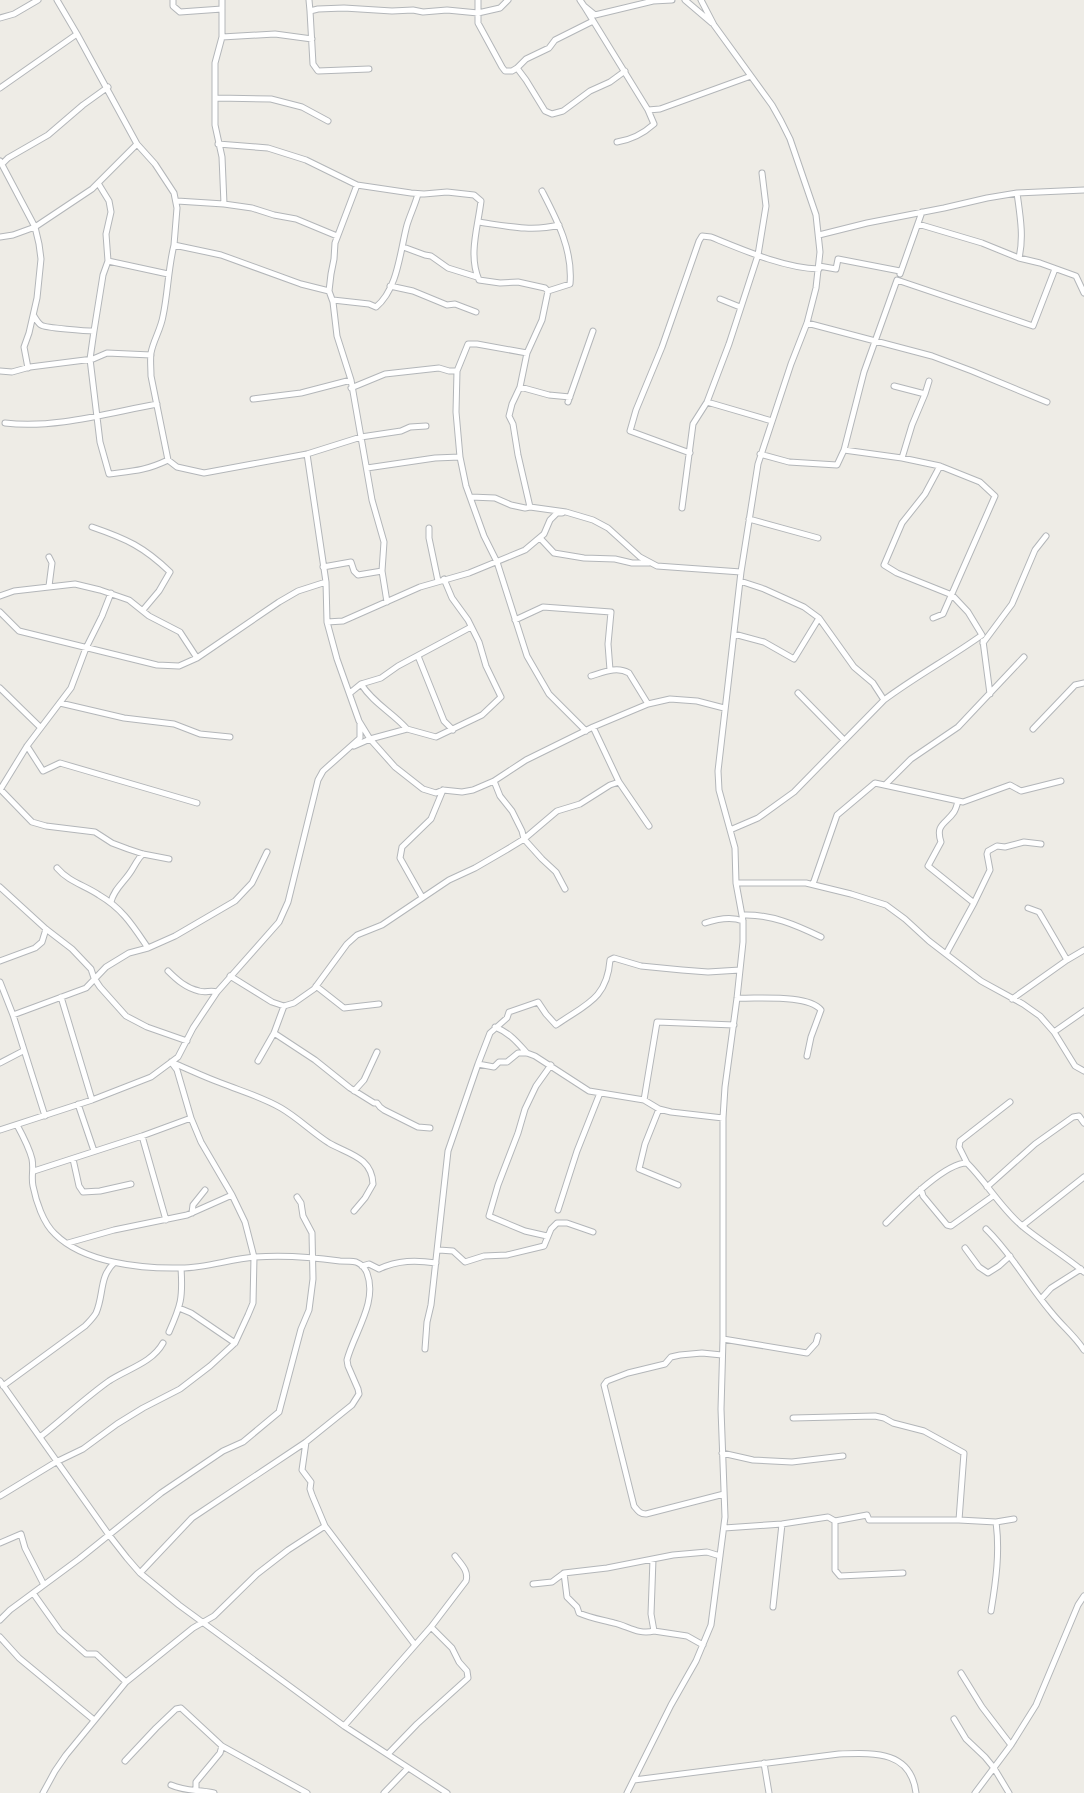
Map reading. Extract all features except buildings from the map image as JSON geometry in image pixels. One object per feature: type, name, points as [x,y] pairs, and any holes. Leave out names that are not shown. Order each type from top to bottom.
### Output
[{"type":"street","points":[[0,18],[14,14],[38,0]]},
{"type":"street","points":[[57,0],[138,144],[155,164],[177,201],[174,245],[163,319],[151,355],[151,376],[168,460],[177,467],[204,473],[307,454],[361,437],[426,426]]},
{"type":"street","points":[[173,0],[173,6],[180,12],[222,9]]},
{"type":"street","points":[[222,0],[222,37],[215,63],[215,125],[222,157],[224,204]]},
{"type":"street","points":[[309,0],[313,64],[318,71],[369,69]]},
{"type":"street","points":[[378,0],[380,10]]},
{"type":"street","points":[[478,0],[478,23],[505,71],[512,71],[526,59],[549,48],[555,40],[593,21]]},
{"type":"street","points":[[310,11],[344,8],[478,13],[500,8],[508,0]]},
{"type":"street","points":[[582,3],[595,15],[653,1],[672,0]]},
{"type":"street","points":[[685,0],[714,25]]},
{"type":"street","points":[[627,1793],[711,1625],[724,1528],[721,1409],[723,1118],[740,970],[743,918],[736,883],[735,848],[719,790],[718,771],[741,572],[760,454],[807,323],[819,267],[816,215],[790,139],[772,105],[714,25],[701,0]]},
{"type":"street","points":[[582,3],[625,71],[654,124],[650,129],[617,142]]},
{"type":"street","points":[[0,88],[77,34]]},
{"type":"street","points":[[222,37],[275,34],[312,39]]},
{"type":"street","points":[[517,68],[545,111],[552,114],[563,111],[590,91],[610,82],[625,71]]},
{"type":"street","points":[[648,110],[660,109],[751,76]]},
{"type":"street","points":[[27,368],[24,347],[33,314],[41,259],[35,227],[1,162],[48,135],[107,87]]},
{"type":"street","points":[[216,98],[271,99],[302,107],[328,121]]},
{"type":"street","points":[[0,237],[35,227],[98,183],[138,144]]},
{"type":"street","points":[[218,144],[268,148],[306,160],[356,185],[418,194],[447,192],[474,195],[481,201],[473,250],[479,280],[518,282],[548,291]]},
{"type":"street","points":[[682,508],[693,424],[707,402],[758,255],[766,206],[762,173]]},
{"type":"street","points":[[98,183],[111,212],[106,233],[108,261],[103,275],[90,359],[100,442],[109,474],[138,472],[168,460]]},
{"type":"street","points":[[356,185],[337,236],[329,291],[337,335],[351,380],[372,500],[384,542],[382,571],[387,602]]},
{"type":"street","points":[[819,235],[987,198],[1017,193],[1084,190]]},
{"type":"street","points":[[542,191],[566,243],[572,269],[570,284],[548,291]]},
{"type":"street","points":[[1017,193],[1022,237],[1019,258]]},
{"type":"street","points":[[333,300],[376,307],[381,303],[400,260],[418,194]]},
{"type":"street","points":[[177,201],[252,208],[296,219],[337,236]]},
{"type":"street","points":[[760,454],[789,462],[837,466],[844,450],[864,372],[922,212]]},
{"type":"street","points":[[478,222],[527,229],[559,225]]},
{"type":"street","points":[[918,223],[1076,276],[1084,293]]},
{"type":"street","points":[[690,453],[630,431],[702,236],[802,269],[836,269],[838,259],[901,271]]},
{"type":"street","points":[[174,245],[221,255],[301,284],[329,291]]},
{"type":"street","points":[[406,248],[430,256],[448,268],[477,276]]},
{"type":"street","points":[[108,261],[168,274]]},
{"type":"street","points":[[462,271],[474,261]]},
{"type":"street","points":[[897,280],[1033,326],[1055,269]]},
{"type":"street","points":[[390,286],[476,312]]},
{"type":"street","points":[[530,507],[509,416],[520,387],[527,353],[542,320],[548,291]]},
{"type":"street","points":[[720,299],[740,307]]},
{"type":"street","points":[[33,314],[40,325],[50,328],[94,331]]},
{"type":"street","points":[[807,323],[932,356],[1046,402]]},
{"type":"street","points":[[520,387],[569,400],[593,331]]},
{"type":"street","points":[[527,353],[470,344],[457,371],[456,412],[460,457],[466,486],[484,536],[497,562],[527,656],[549,694],[586,731]]},
{"type":"street","points":[[0,371],[12,372],[107,354],[151,355]]},
{"type":"street","points":[[351,388],[385,373],[439,368],[457,371]]},
{"type":"street","points":[[253,399],[301,393],[351,380]]},
{"type":"street","points":[[902,458],[929,381]]},
{"type":"street","points":[[894,386],[925,394]]},
{"type":"street","points":[[707,402],[772,421]]},
{"type":"street","points":[[5,423],[30,425],[98,417],[157,404]]},
{"type":"street","points":[[844,450],[940,466],[980,482],[995,496],[943,614],[933,618]]},
{"type":"street","points":[[0,1130],[92,1100],[151,1077],[178,1058],[193,1028],[217,992],[279,922],[288,902],[318,780],[323,771],[360,738],[359,721],[327,622],[326,582],[307,454]]},
{"type":"street","points":[[367,468],[460,457]]},
{"type":"street","points":[[940,466],[925,494],[902,523],[884,565],[952,595],[968,612],[982,635],[990,694]]},
{"type":"street","points":[[471,497],[495,498],[511,505],[566,512],[593,520],[608,528],[649,563]]},
{"type":"street","points":[[327,622],[343,621],[420,587],[469,573],[525,550],[547,530],[550,520],[557,513],[566,512]]},
{"type":"street","points":[[749,519],[818,538]]},
{"type":"street","points":[[92,527],[140,547],[170,572],[159,592],[143,610]]},
{"type":"street","points":[[361,684],[369,696],[407,729],[436,737],[482,715],[501,697],[486,666],[479,642],[441,580],[429,538],[429,528]]},
{"type":"street","points":[[983,643],[1012,604],[1035,550],[1046,536]]},
{"type":"street","points":[[540,538],[554,553],[665,567],[741,572]]},
{"type":"street","points":[[49,557],[52,563],[50,586]]},
{"type":"street","points":[[323,568],[351,562],[358,575],[382,571]]},
{"type":"street","points":[[740,581],[804,607],[819,618],[854,667],[873,683],[884,700]]},
{"type":"street","points":[[0,612],[19,631],[157,666],[178,666],[197,658],[279,602],[326,582]]},
{"type":"street","points":[[0,596],[14,591],[75,584],[111,593],[129,600],[149,616],[180,632],[197,658]]},
{"type":"street","points":[[111,593],[71,688],[40,727],[1,786],[32,822],[95,832],[113,843],[143,854],[169,859]]},
{"type":"street","points":[[515,620],[544,607],[611,612],[608,644],[610,670]]},
{"type":"street","points":[[734,634],[764,642],[794,659],[819,618]]},
{"type":"street","points":[[351,693],[361,684],[381,678],[471,627]]},
{"type":"street","points":[[730,830],[758,817],[794,792],[884,700],[982,635]]},
{"type":"street","points":[[418,656],[444,721],[453,730]]},
{"type":"street","points":[[885,785],[911,759],[958,727],[1024,657]]},
{"type":"street","points":[[591,676],[621,669],[629,673],[648,704]]},
{"type":"street","points":[[1033,729],[1075,685],[1084,683]]},
{"type":"street","points":[[0,688],[40,727]]},
{"type":"street","points":[[798,693],[844,740]]},
{"type":"street","points":[[359,721],[370,739],[395,767],[423,789],[436,793],[443,790],[472,790],[593,727],[648,704],[670,699],[697,701],[724,708]]},
{"type":"street","points":[[60,703],[124,718],[174,724],[200,734],[230,737]]},
{"type":"street","points":[[593,727],[619,782],[649,826]]},
{"type":"street","points":[[351,747],[407,729]]},
{"type":"street","points":[[27,746],[43,771],[60,763],[197,803]]},
{"type":"street","points":[[494,780],[524,839],[556,872],[565,889]]},
{"type":"street","points":[[813,884],[836,815],[875,783],[963,803],[1010,785],[1021,791],[1061,781]]},
{"type":"street","points":[[230,976],[272,1002],[284,1006],[294,1003],[314,989],[347,944],[357,935],[382,925],[449,880],[524,839],[557,811],[580,804],[619,782]]},
{"type":"street","points":[[422,897],[400,858],[402,847],[430,819],[443,790]]},
{"type":"street","points":[[958,802],[954,813],[941,825],[938,835],[940,842],[928,866],[974,903]]},
{"type":"street","points":[[946,954],[990,870],[987,854],[991,848],[1024,842],[1041,844]]},
{"type":"street","points":[[13,1015],[86,988],[106,967],[129,953],[175,936],[235,901],[252,883],[267,852]]},
{"type":"street","points":[[111,902],[113,893],[143,854]]},
{"type":"street","points":[[57,868],[67,879],[111,902],[127,917],[148,948]]},
{"type":"street","points":[[736,883],[813,884],[886,905],[981,981],[1040,1016],[1054,1032],[1075,1066],[1084,1071]]},
{"type":"street","points":[[0,887],[72,949],[91,969],[100,987],[126,1016],[147,1027],[187,1041]]},
{"type":"street","points":[[111,902],[116,907]]},
{"type":"street","points":[[1028,908],[1039,912],[1067,960]]},
{"type":"street","points":[[705,923],[757,914],[780,919],[821,937]]},
{"type":"street","points":[[0,961],[35,948],[43,942],[46,929]]},
{"type":"street","points":[[1012,999],[1084,950]]},
{"type":"street","points":[[425,1349],[448,1151],[490,1033],[507,1018],[509,1012],[538,1002],[556,1025],[589,1004],[607,979],[610,960],[614,958],[640,966],[682,970],[740,970]]},
{"type":"street","points":[[168,971],[182,985],[197,991],[217,992]]},
{"type":"street","points":[[0,982],[45,1116]]},
{"type":"street","points":[[316,986],[344,1008],[379,1004]]},
{"type":"street","points":[[61,997],[92,1100]]},
{"type":"street","points":[[737,998],[796,999],[818,1006],[821,1010],[820,1016],[807,1056]]},
{"type":"street","points":[[258,1061],[274,1033],[284,1006]]},
{"type":"street","points":[[1054,1032],[1084,1011]]},
{"type":"street","points":[[645,1100],[657,1021],[734,1025]]},
{"type":"street","points":[[495,1027],[514,1038],[527,1053]]},
{"type":"street","points":[[274,1033],[380,1107],[418,1128],[430,1128]]},
{"type":"street","points":[[0,1063],[23,1051]]},
{"type":"street","points":[[354,1091],[364,1080],[377,1052]]},
{"type":"street","points":[[478,1063],[494,1066],[499,1062],[507,1062],[518,1053],[527,1053],[551,1065],[589,1091],[645,1100],[659,1108],[690,1115],[723,1118]]},
{"type":"street","points":[[0,1496],[83,1449],[134,1414],[180,1389],[211,1366],[235,1343],[253,1303],[254,1257],[245,1222],[201,1142],[172,1062]]},
{"type":"street","points":[[172,1062],[272,1104],[292,1115],[329,1143],[359,1157],[369,1169],[373,1184],[354,1211]]},
{"type":"street","points":[[547,1236],[525,1231],[489,1216],[525,1109],[536,1086],[551,1065]]},
{"type":"street","points":[[558,1210],[577,1151],[600,1094]]},
{"type":"street","points":[[1010,1102],[960,1141],[959,1147],[967,1163],[980,1176],[993,1196],[1022,1226],[1083,1270],[1051,1288],[1041,1299]]},
{"type":"street","points":[[78,1104],[94,1151]]},
{"type":"street","points":[[659,1108],[639,1169],[678,1185]]},
{"type":"street","points":[[987,1187],[1035,1144],[1073,1117],[1080,1116],[1084,1123]]},
{"type":"street","points":[[34,1171],[191,1118]]},
{"type":"street","points":[[17,1125],[25,1141],[34,1171],[33,1184],[48,1226],[66,1243],[94,1257],[114,1263],[160,1268],[195,1268],[254,1257],[312,1258],[355,1262],[362,1266],[368,1275],[369,1296],[365,1314],[347,1360],[359,1394],[352,1405],[306,1441],[192,1518],[140,1573]]},
{"type":"street","points":[[142,1136],[166,1220]]},
{"type":"street","points":[[73,1158],[79,1186],[83,1192],[131,1184]]},
{"type":"street","points":[[886,1223],[921,1189],[959,1163],[967,1163]]},
{"type":"street","points":[[1022,1226],[1084,1177]]},
{"type":"street","points":[[921,1189],[923,1196],[947,1225],[951,1226],[993,1196]]},
{"type":"street","points":[[192,1213],[194,1205],[205,1190]]},
{"type":"street","points":[[66,1243],[192,1213],[232,1195]]},
{"type":"street","points":[[0,1620],[176,1481],[223,1451],[243,1442],[279,1412],[301,1329],[309,1310],[313,1279],[312,1233],[297,1196]]},
{"type":"street","points":[[439,1251],[453,1251],[466,1262],[484,1256],[507,1255],[544,1246],[547,1236],[557,1223],[567,1223],[593,1232]]},
{"type":"street","points":[[986,1229],[1010,1256],[1051,1313],[1073,1334],[1084,1350]]},
{"type":"street","points":[[965,1248],[979,1267],[988,1273],[1010,1256]]},
{"type":"street","points":[[362,1266],[369,1264],[379,1269],[388,1264],[418,1261],[436,1264]]},
{"type":"street","points":[[114,1263],[106,1270],[100,1303],[85,1326],[2,1383],[109,1535],[140,1573],[179,1605],[344,1726],[447,1793]]},
{"type":"street","points":[[169,1332],[183,1295],[181,1268]]},
{"type":"street","points":[[179,1308],[191,1313],[235,1343]]},
{"type":"street","points":[[723,1339],[807,1353],[816,1343],[818,1336]]},
{"type":"street","points":[[40,1437],[107,1382],[151,1357],[163,1343]]},
{"type":"street","points":[[722,1355],[702,1353],[671,1357],[665,1364],[628,1373],[607,1381],[604,1385],[637,1511],[646,1514],[724,1494]]},
{"type":"street","points":[[793,1418],[875,1416],[924,1431],[964,1453],[959,1520]]},
{"type":"street","points":[[306,1441],[302,1470],[311,1482],[310,1489],[325,1526],[415,1645]]},
{"type":"street","points":[[722,1453],[753,1460],[792,1462],[843,1456]]},
{"type":"street","points":[[724,1528],[782,1524],[828,1517],[835,1521],[867,1515],[869,1520],[996,1522],[1014,1519]]},
{"type":"street","points":[[835,1521],[835,1570],[840,1576],[903,1573]]},
{"type":"street","points":[[991,1611],[998,1561],[996,1522]]},
{"type":"street","points":[[773,1607],[782,1524]]},
{"type":"street","points":[[43,1793],[55,1771],[126,1682],[181,1637],[214,1616],[257,1574],[325,1526]]},
{"type":"street","points":[[0,1542],[21,1534],[25,1548],[44,1585]]},
{"type":"street","points":[[533,1584],[552,1582],[564,1573],[607,1568],[690,1552],[707,1552],[720,1556]]},
{"type":"street","points":[[344,1726],[431,1627],[467,1578],[465,1568],[455,1556]]},
{"type":"street","points":[[653,1559],[651,1614],[654,1631]]},
{"type":"street","points":[[564,1573],[567,1597],[576,1605],[579,1613],[632,1631],[687,1636],[702,1646]]},
{"type":"street","points":[[33,1593],[60,1631],[86,1654],[96,1654],[126,1682]]},
{"type":"street","points":[[975,1793],[1011,1745],[1035,1705],[1084,1596]]},
{"type":"street","points":[[388,1754],[468,1678],[467,1671],[452,1648],[431,1627]]},
{"type":"street","points":[[0,1637],[19,1658],[94,1720]]},
{"type":"street","points":[[961,1672],[982,1707],[1011,1745]]},
{"type":"street","points":[[125,1761],[156,1728],[181,1708],[222,1746],[307,1793]]},
{"type":"street","points":[[954,1719],[966,1739],[994,1768],[1009,1793]]},
{"type":"street","points":[[197,1789],[195,1782],[220,1753],[222,1746]]},
{"type":"street","points":[[634,1780],[839,1754],[866,1753],[894,1759],[909,1771],[916,1793]]},
{"type":"street","points":[[764,1763],[769,1793]]},
{"type":"street","points":[[384,1793],[408,1768]]},
{"type":"street","points":[[171,1785],[182,1790],[197,1789],[214,1793]]}]
